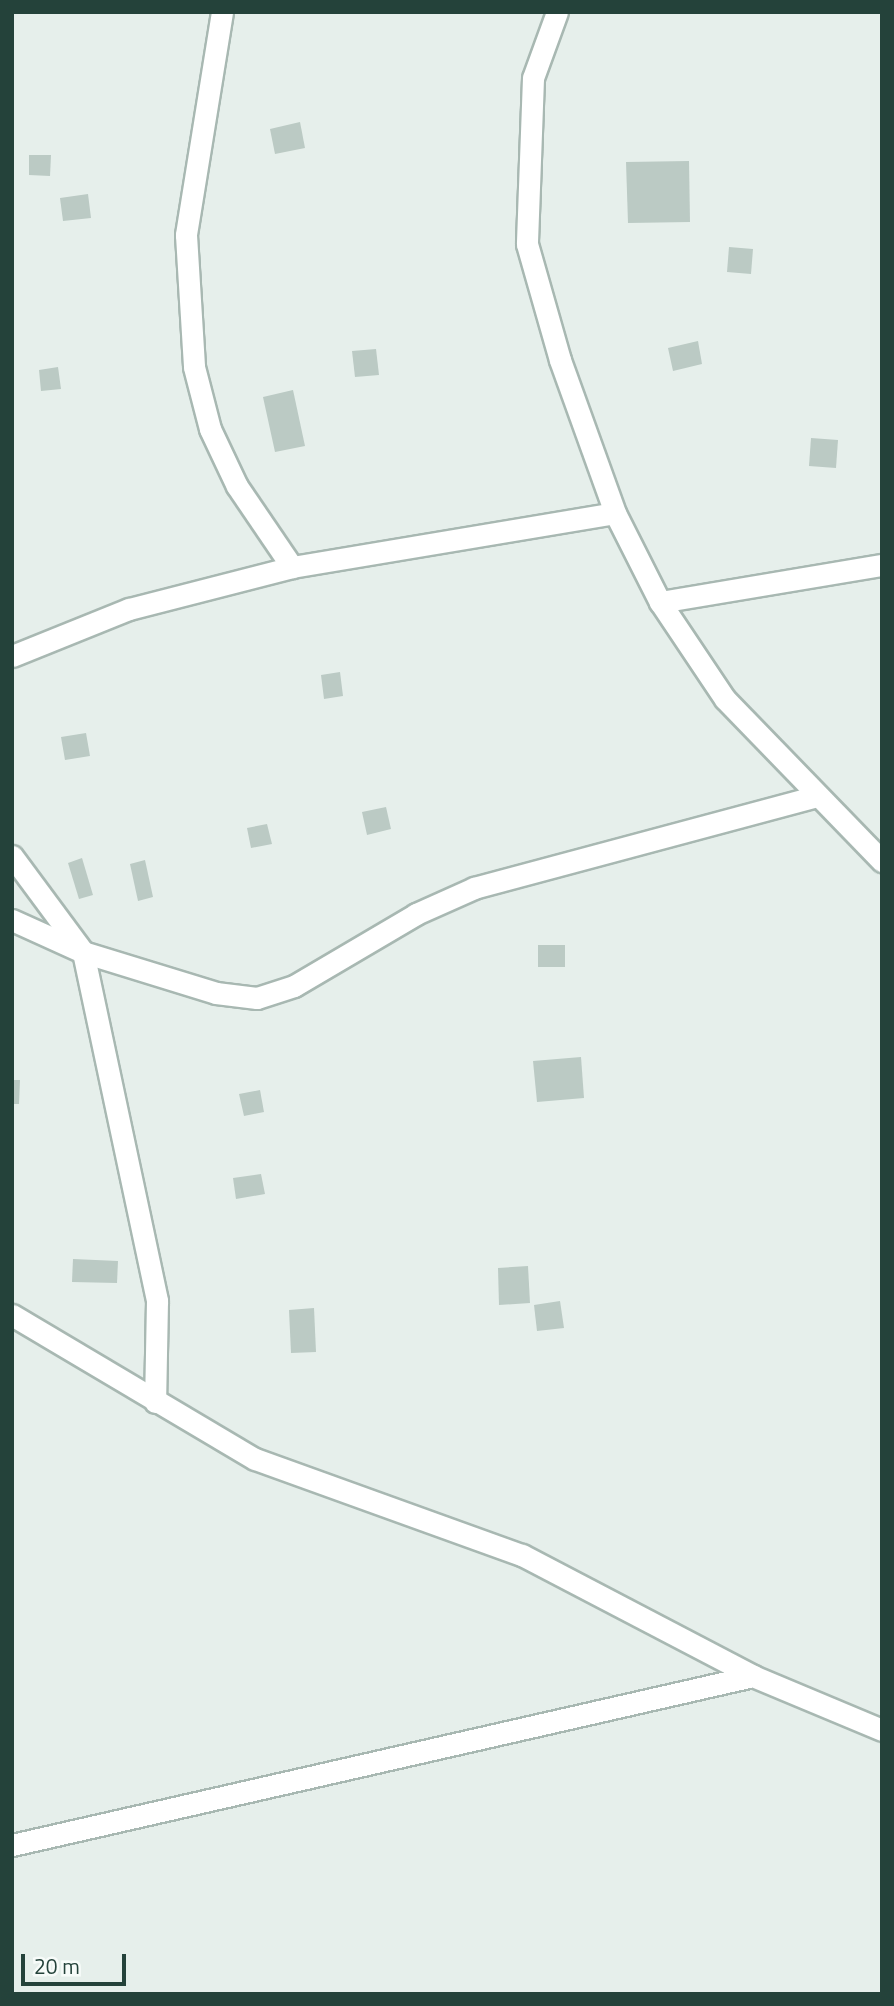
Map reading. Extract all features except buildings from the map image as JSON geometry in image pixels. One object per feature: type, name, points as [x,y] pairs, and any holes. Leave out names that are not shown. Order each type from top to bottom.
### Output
[{"type":"street","points":[[222,12],[186,235],[194,367],[210,429],[237,486],[292,567]]},
{"type":"street","points":[[557,12],[533,78],[527,244],[560,360],[615,513],[660,602],[725,699],[813,797],[882,861]]},
{"type":"street","points":[[12,656],[129,609],[292,567],[615,513]]},
{"type":"street","points":[[660,602],[882,565]]},
{"type":"street","points":[[12,920],[83,952],[216,993],[257,998],[294,986],[416,914],[474,888],[813,797]]},
{"type":"street","points":[[12,856],[83,952],[157,1301],[155,1402]]},
{"type":"street","points":[[12,1315],[155,1402],[256,1459],[522,1555],[753,1676],[882,1730]]},
{"type":"street","points":[[12,1845],[753,1676]]}]
